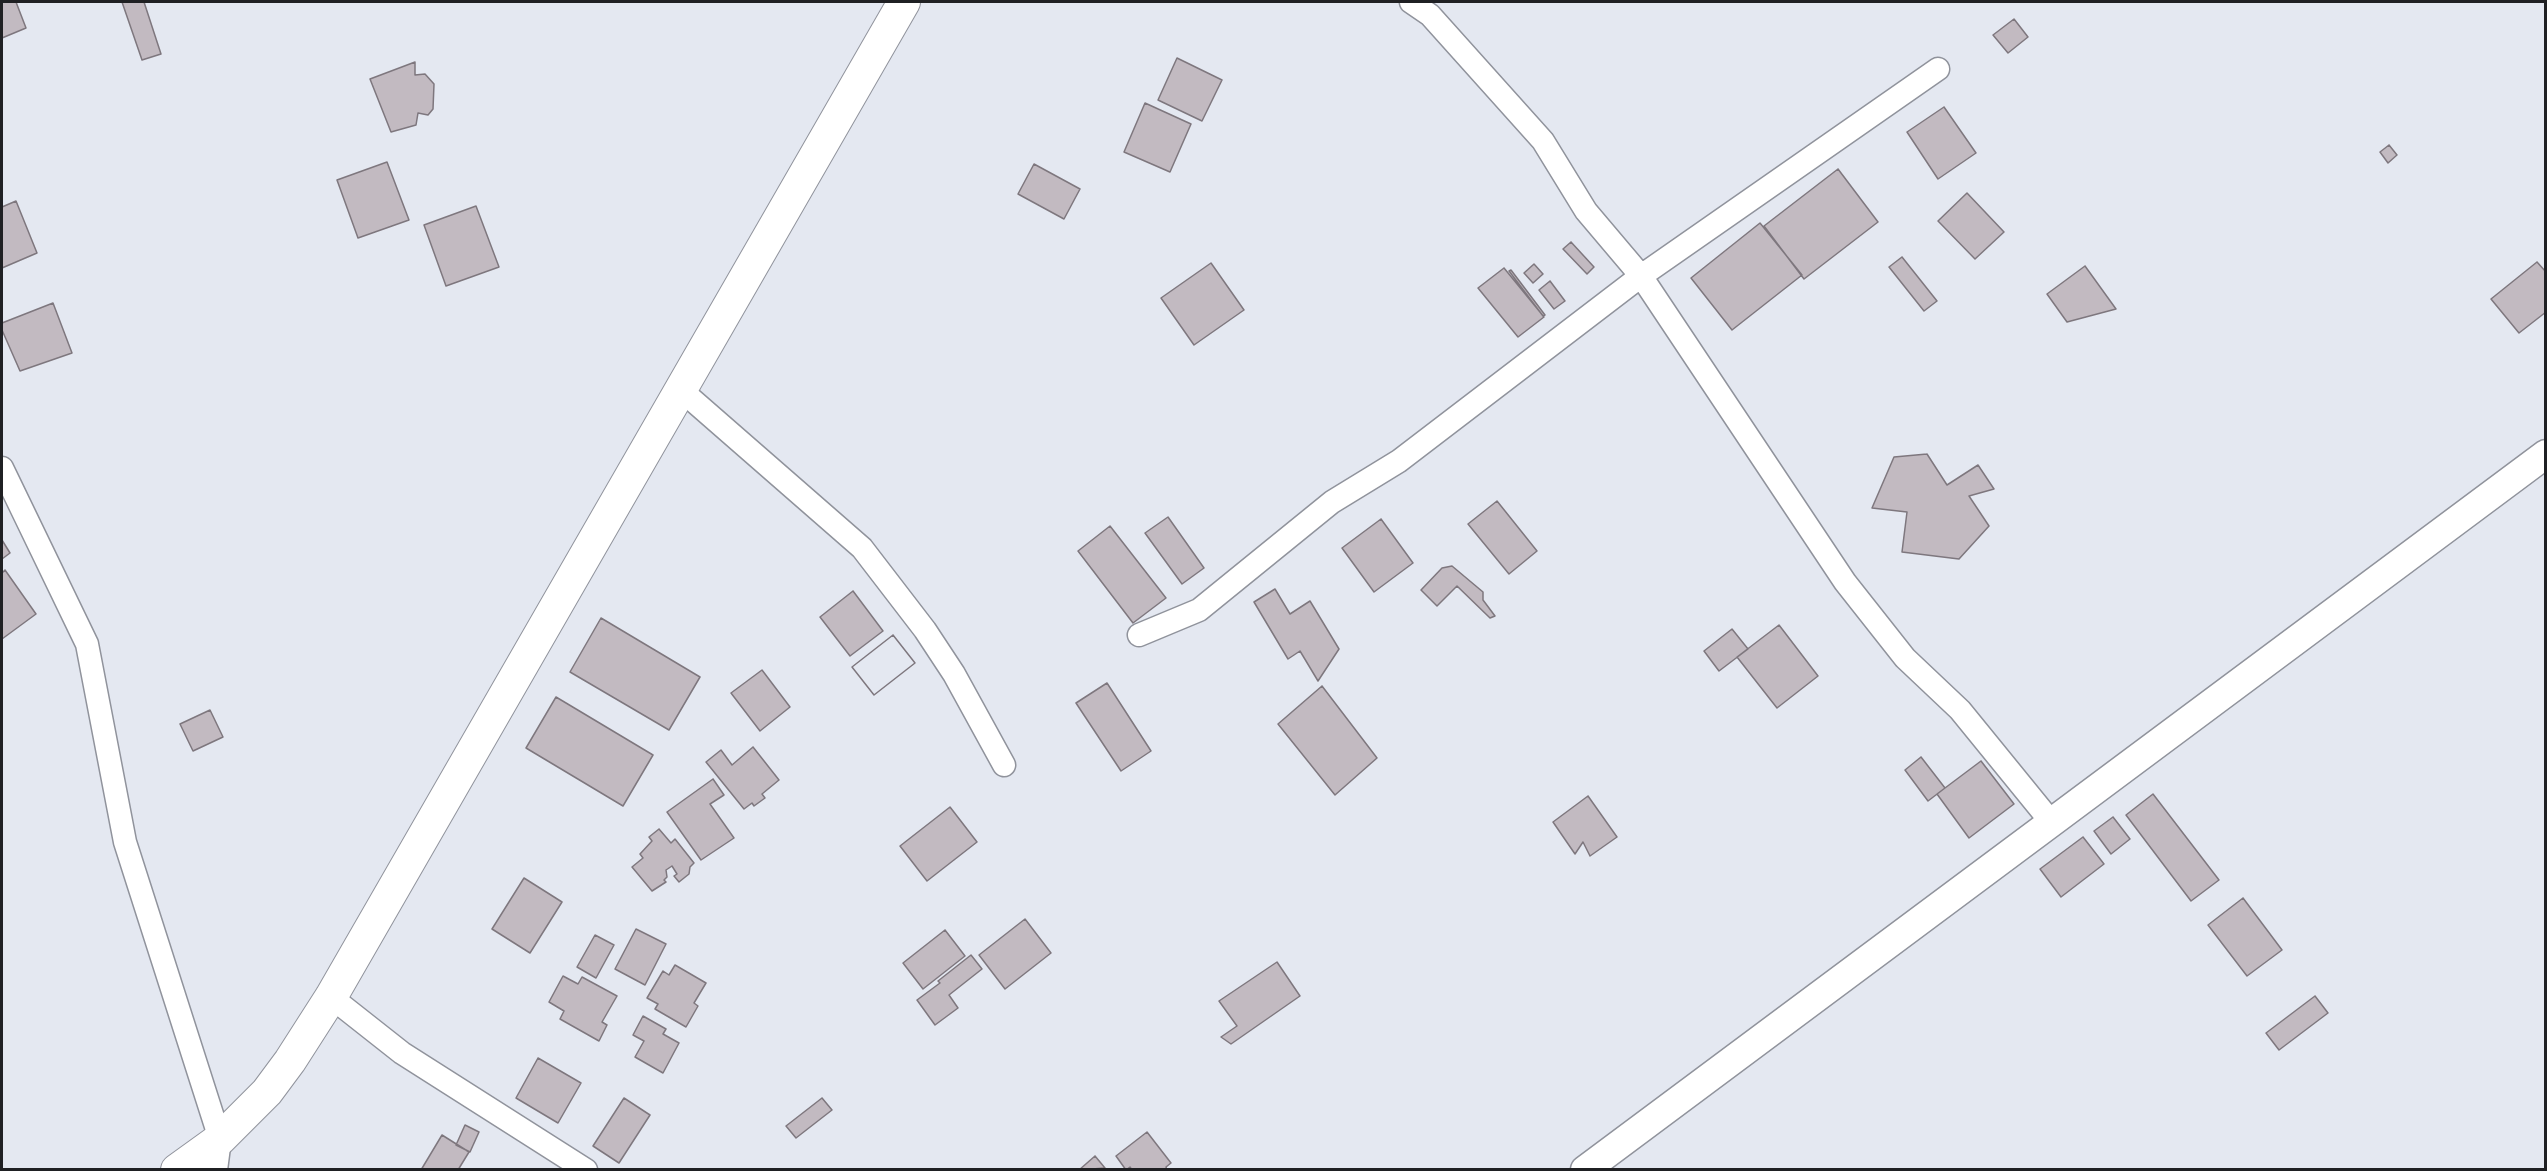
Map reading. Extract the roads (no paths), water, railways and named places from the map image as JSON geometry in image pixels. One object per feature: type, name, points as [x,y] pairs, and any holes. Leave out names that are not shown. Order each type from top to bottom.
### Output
[{"type":"main road","points":[[177,1170],[218,1154],[290,1061],[331,997],[904,2]]},
{"type":"street","points":[[1411,2],[1430,15],[1543,141],[1586,211],[1641,276],[1845,582],[1905,658],[1960,710],[2052,823]]},
{"type":"street","points":[[1140,635],[1200,610],[1332,502],[1399,461],[1641,276],[1938,69]]},
{"type":"street","points":[[681,390],[862,548],[906,605],[954,674],[1004,765]]},
{"type":"street","points":[[1585,1170],[2052,823],[2272,655],[2546,454]]},
{"type":"street","points":[[2,468],[87,644],[125,842],[218,1154]]},
{"type":"street","points":[[331,997],[402,1053],[586,1170]]}]
